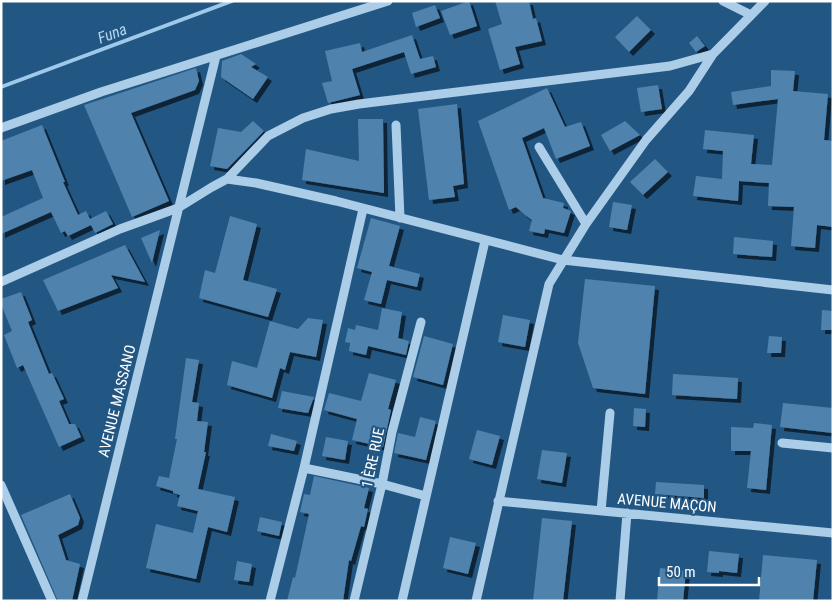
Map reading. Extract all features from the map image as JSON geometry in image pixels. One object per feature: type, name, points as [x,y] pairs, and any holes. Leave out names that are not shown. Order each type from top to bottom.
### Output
[{"type":"street","points":[[1,128],[101,92],[388,1]]},
{"type":"street","points":[[723,1],[751,15]]},
{"type":"street","points":[[476,601],[550,284],[586,224],[646,140],[689,91],[713,54],[765,1]]},
{"type":"street","points":[[1,282],[120,229],[178,208],[227,179],[268,136],[303,118],[331,109],[670,66],[713,54]]},
{"type":"street","name":"AVENUE MASSANO","points":[[82,601],[216,56]]},
{"type":"street","points":[[396,125],[400,218]]},
{"type":"street","points":[[539,147],[586,224]]},
{"type":"street","points":[[227,179],[256,183],[364,209],[563,260],[833,290]]},
{"type":"street","points":[[270,601],[304,468],[364,209]]},
{"type":"street","points":[[402,601],[485,241]]},
{"type":"street","name":"1 ÈRE RUE","points":[[354,601],[382,484],[392,432],[421,322]]},
{"type":"street","points":[[601,511],[610,413]]},
{"type":"street","points":[[782,443],[833,448]]},
{"type":"street","points":[[304,468],[382,484],[426,496]]},
{"type":"street","points":[[1,485],[52,601]]},
{"type":"street","name":"AVENUE MAÇON","points":[[498,501],[833,533]]},
{"type":"street","points":[[620,601],[627,513]]},
{"type":"building","points":[[469,1],[477,26],[450,35],[441,11]]},
{"type":"building","points":[[495,1],[529,1],[533,19],[536,18],[542,41],[515,47],[520,64],[500,70],[488,29],[502,24]]},
{"type":"building","points":[[435,5],[440,18],[416,27],[412,13]]},
{"type":"building","points":[[637,16],[651,30],[629,52],[615,37]]},
{"type":"building","points":[[412,35],[420,59],[433,56],[436,67],[411,74],[404,52],[352,69],[360,95],[328,103],[322,83],[332,81],[325,51],[360,43],[362,52]]},
{"type":"building","points":[[697,36],[705,46],[696,52],[689,43]]},
{"type":"building","points":[[241,54],[256,64],[251,67],[268,77],[253,99],[221,77],[222,61]]},
{"type":"building","points":[[196,68],[199,81],[195,90],[131,113],[169,201],[132,217],[84,105]]},
{"type":"building","points":[[771,70],[795,71],[793,91],[828,94],[824,140],[833,141],[833,227],[817,225],[815,248],[791,246],[794,207],[768,206],[769,183],[739,181],[738,201],[693,196],[696,176],[722,179],[723,151],[703,149],[705,130],[754,135],[751,164],[772,165],[778,99],[733,105],[731,92],[771,86]]},
{"type":"building","points":[[658,85],[662,109],[641,112],[637,88]]},
{"type":"building","points":[[547,88],[565,127],[581,122],[590,146],[556,159],[544,128],[522,138],[543,198],[564,203],[563,208],[571,211],[564,233],[545,229],[544,234],[529,231],[532,220],[516,207],[509,210],[478,121]]},
{"type":"building","points":[[457,104],[464,184],[453,186],[455,197],[429,200],[418,109]]},
{"type":"building","points":[[358,119],[383,119],[384,193],[302,180],[306,149],[359,161]]},
{"type":"building","points":[[253,121],[264,131],[227,169],[210,166],[218,128],[241,132]]},
{"type":"building","points":[[625,121],[640,135],[610,151],[601,135]]},
{"type":"building","points":[[42,125],[65,182],[63,182],[78,215],[86,211],[90,219],[106,211],[113,224],[95,233],[91,225],[68,236],[65,231],[61,233],[51,212],[1,234],[1,217],[43,198],[32,170],[1,181],[1,141]]},
{"type":"building","points":[[655,159],[668,172],[643,195],[630,182]]},
{"type":"building","points":[[613,202],[632,205],[627,230],[609,227]]},
{"type":"building","points":[[230,216],[257,224],[243,280],[277,289],[268,317],[199,298],[205,270],[215,273]]},
{"type":"building","points":[[371,218],[400,226],[389,266],[420,274],[417,287],[387,280],[381,304],[364,300],[372,272],[357,268]]},
{"type":"building","points":[[160,230],[152,263],[141,238]]},
{"type":"building","points":[[734,237],[773,241],[772,257],[733,254]]},
{"type":"building","points":[[125,245],[145,282],[111,275],[118,288],[58,311],[43,280]]},
{"type":"building","points":[[585,279],[655,286],[645,394],[593,388],[578,343]]},
{"type":"building","points":[[21,292],[32,320],[28,322],[49,374],[52,373],[64,399],[59,401],[69,424],[75,424],[81,437],[59,447],[23,365],[17,368],[4,335],[12,331],[1,304],[1,299]]},
{"type":"building","points":[[382,308],[402,312],[398,338],[409,341],[406,355],[368,346],[366,355],[349,351],[350,343],[345,342],[348,328],[355,330],[356,325],[378,330]]},
{"type":"building","points":[[822,310],[833,311],[833,330],[821,330]]},
{"type":"building","points":[[503,315],[530,320],[525,347],[498,342]]},
{"type":"building","points":[[308,318],[323,320],[316,357],[290,352],[285,370],[280,368],[272,398],[227,385],[232,361],[257,368],[270,321],[298,329]]},
{"type":"building","points":[[424,336],[453,344],[443,385],[413,377]]},
{"type":"building","points":[[769,336],[782,337],[781,353],[767,353]]},
{"type":"building","points":[[186,358],[199,360],[192,402],[199,403],[197,421],[208,422],[204,452],[206,452],[198,489],[235,497],[227,532],[208,527],[196,579],[146,568],[156,524],[193,533],[198,511],[177,506],[180,495],[156,486],[159,476],[169,478],[177,439],[175,439]]},
{"type":"building","points":[[369,373],[396,380],[388,409],[391,410],[383,447],[352,440],[357,419],[324,410],[329,393],[361,401]]},
{"type":"building","points":[[673,374],[738,378],[737,399],[672,395]]},
{"type":"building","points":[[282,391],[314,397],[308,413],[278,408]]},
{"type":"building","points":[[783,403],[833,408],[833,433],[780,427]]},
{"type":"building","points":[[634,408],[646,409],[645,427],[633,426]]},
{"type":"building","points":[[420,417],[436,421],[426,460],[394,453],[398,433],[415,437]]},
{"type":"building","points":[[754,423],[772,425],[766,490],[747,488],[751,451],[731,451],[731,427],[753,428]]},
{"type":"building","points":[[477,430],[500,436],[492,465],[469,459]]},
{"type":"building","points":[[271,434],[297,441],[294,451],[268,446]]},
{"type":"building","points":[[326,437],[348,441],[345,460],[322,456]]},
{"type":"building","points":[[542,450],[567,453],[562,483],[537,479]]},
{"type":"building","points":[[314,476],[369,488],[364,508],[368,509],[364,527],[361,526],[351,561],[349,560],[343,601],[287,601],[293,577],[295,578],[309,514],[300,512],[304,494],[310,495]]},
{"type":"building","points":[[656,482],[704,485],[704,498],[655,494]]},
{"type":"building","points":[[70,494],[80,518],[78,525],[58,535],[66,560],[80,564],[72,601],[58,601],[21,515]]},
{"type":"building","points":[[260,517],[282,522],[279,536],[257,531]]},
{"type":"building","points":[[542,518],[572,521],[563,601],[533,601]]},
{"type":"building","points":[[450,537],[476,543],[468,574],[443,568]]},
{"type":"building","points":[[709,551],[739,554],[737,573],[707,572]]},
{"type":"building","points":[[763,555],[817,560],[813,601],[759,601]]},
{"type":"building","points":[[237,561],[252,564],[249,582],[234,580]]},
{"type":"building","points":[[660,568],[686,571],[683,601],[657,601]]},
{"type":"waterway","name":"Funa","points":[[1,87],[232,1]]}]
